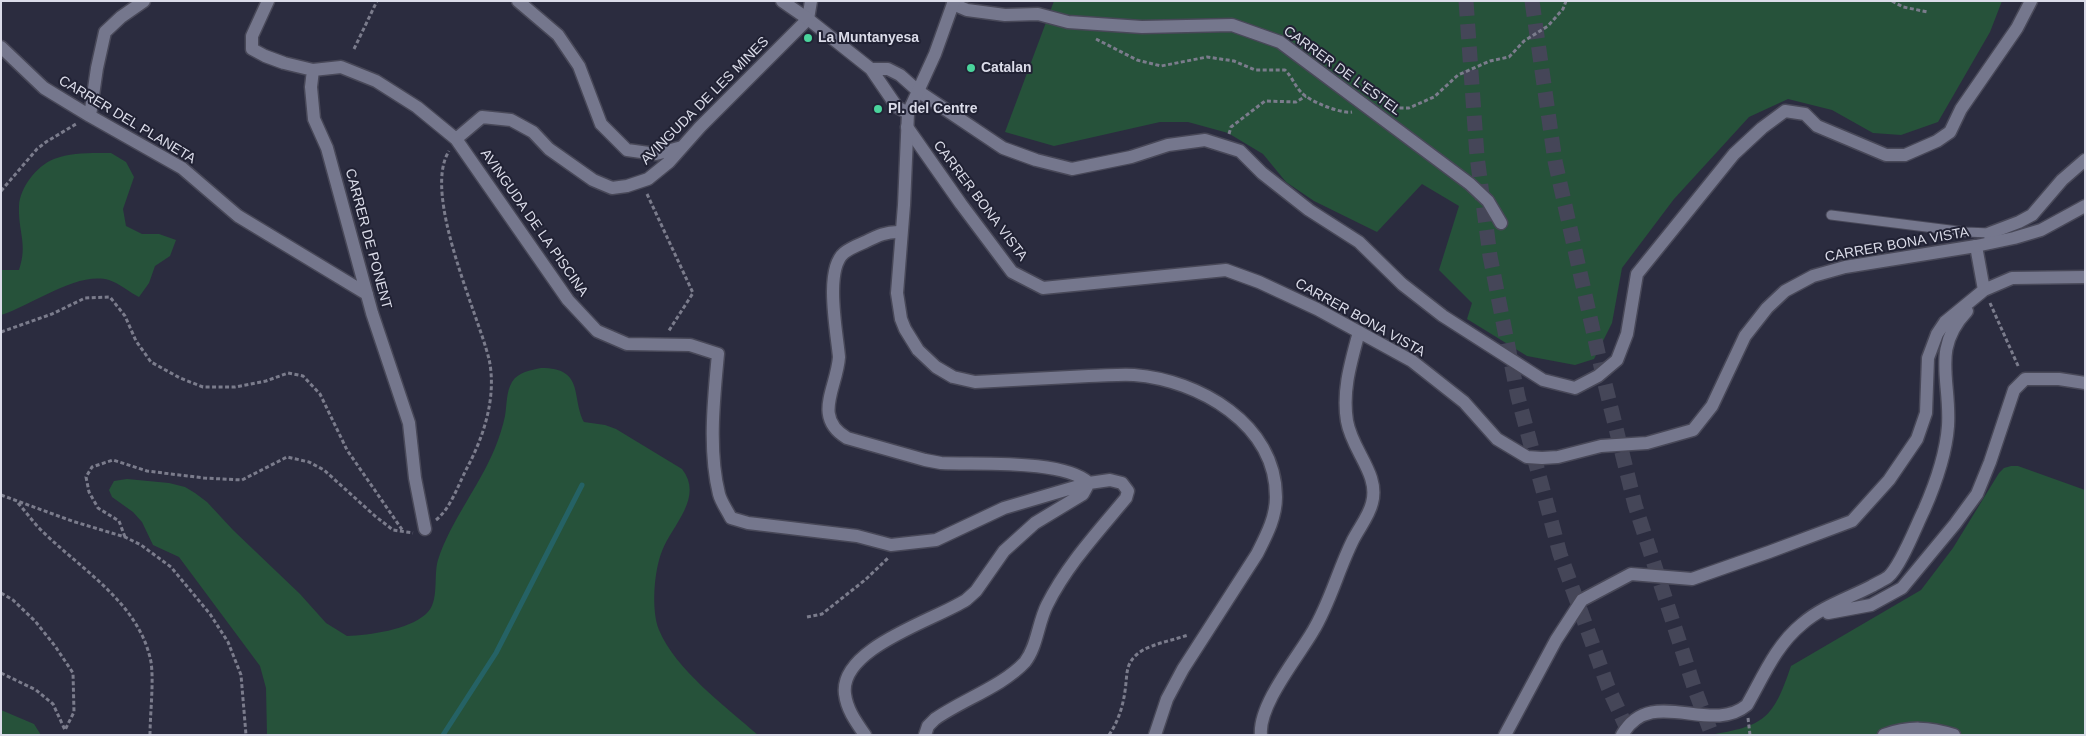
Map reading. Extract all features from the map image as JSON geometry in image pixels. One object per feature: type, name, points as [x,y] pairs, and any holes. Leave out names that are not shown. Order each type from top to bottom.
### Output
[{"type":"street","points":[[90,116],[97,68],[105,32],[120,17],[144,1]]},
{"type":"street","points":[[268,1],[252,36],[252,49],[271,58],[313,70]]},
{"type":"street","points":[[518,1],[558,35],[579,66],[601,124],[627,150],[656,154],[682,147]]},
{"type":"street","points":[[782,1],[871,69],[897,107],[908,113]]},
{"type":"street","points":[[808,19],[811,1]]},
{"type":"street","points":[[871,69],[888,69],[907,80],[918,91],[1003,148],[1036,160],[1072,169],[1131,157],[1168,145],[1205,140],[1240,151],[1262,173],[1309,210],[1359,242],[1402,284],[1444,316],[1543,380],[1575,388],[1598,376],[1617,360],[1627,334],[1637,274],[1734,154],[1762,128],[1785,111],[1805,114],[1817,126],[1886,155],[1905,154],[1937,141],[1950,132],[1966,102],[2017,28],[2031,1]]},
{"type":"street","points":[[953,3],[930,66],[908,113],[906,127],[904,205],[897,293],[903,324],[918,350],[936,367],[953,377],[975,382],[1133,375],[1169,381],[1198,392],[1242,421],[1261,444],[1269,458],[1276,498],[1273,517],[1257,554],[1183,669],[1167,699],[1155,735]]},
{"type":"street","name":"CARRER DE L'ESTEL","points":[[953,3],[967,10],[1005,15],[1038,14],[1068,22],[1142,27],[1232,25],[1280,42],[1470,184],[1488,201],[1501,223]]},
{"type":"street","name":"AVINGUDA DE LES MINES","points":[[456,139],[482,117],[511,120],[533,132],[550,149],[593,180],[612,188],[648,180],[669,162],[700,127],[808,19]]},
{"type":"street","name":"CARRER DEL PLANETA","points":[[1,47],[44,88],[182,168],[238,216],[367,294]]},
{"type":"street","name":"AVINGUDA DE LA PISCINA","points":[[313,70],[341,67],[376,81],[417,107],[456,139],[568,300],[597,331],[627,344],[690,345],[718,354],[713,427],[715,468],[719,495],[731,518],[748,523],[857,536],[891,545],[904,544],[936,540],[1004,508],[1089,484],[1110,480],[1122,483],[1128,491],[1126,498],[1072,562],[1046,606],[1039,622],[1032,650],[1025,661],[996,683],[952,707],[935,719],[928,726],[925,735]]},
{"type":"street","name":"CARRER DE PONENT","points":[[313,70],[310,87],[314,118],[327,148],[367,294],[409,423],[415,478],[425,529]]},
{"type":"street","name":"CARRER BONA VISTA","points":[[906,127],[960,204],[1012,272],[1043,288],[1226,270],[1259,282],[1309,305],[1412,361],[1464,402],[1497,439],[1509,448],[1527,457],[1558,457],[1601,446],[1647,443],[1693,430],[1712,406],[1744,336],[1767,308],[1785,291],[1813,276],[1844,267],[1976,246],[1991,237],[2041,230],[2085,206]]},
{"type":"street","points":[[1991,237],[2032,215],[2062,180],[2085,160]]},
{"type":"street","points":[[865,735],[848,709],[844,692],[846,677],[856,664],[884,642],[966,600],[976,591],[1010,546],[1044,517],[1083,494],[1089,484],[1082,477],[1066,471],[1046,468],[941,463],[925,460],[848,438],[838,432],[832,425],[828,416],[828,404],[839,357],[833,279],[836,265],[843,253],[874,237],[888,231],[901,232]]},
{"type":"street","points":[[1976,246],[1984,290]]},
{"type":"street","points":[[1504,735],[1556,640],[1582,600],[1631,574],[1692,579],[1852,521],[1883,487],[1905,459],[1917,439],[1926,413],[1928,358],[1937,334],[1944,322],[1984,290],[2012,278],[2085,277]]},
{"type":"street","points":[[1622,735],[1630,722],[1645,714],[1704,721],[1729,719],[1740,713],[1778,649],[1789,636],[1813,616],[1889,576],[1903,554],[1925,508],[1944,451],[1948,426],[1944,353],[1949,336],[1957,321],[1984,290]]},
{"type":"street","points":[[1261,735],[1262,718],[1272,697],[1315,629],[1352,541],[1372,504],[1374,487],[1369,471],[1353,444],[1347,422],[1345,398],[1347,375],[1359,332]]},
{"type":"street","points":[[1813,616],[1871,605],[1902,588],[1955,524],[1976,494],[1990,462],[2014,390],[2025,380],[2059,380],[2085,383]]},
{"type":"street","points":[[1884,735],[1905,729],[1928,728],[1954,735]]},
{"type":"lane","points":[[1831,215],[1966,232],[1991,237]]},
{"type":"path","points":[[354,49],[377,1]]},
{"type":"path","points":[[1081,23],[1094,38],[1137,60],[1161,66],[1207,57],[1234,61],[1255,70],[1285,70],[1292,77],[1301,93],[1317,103],[1346,113],[1370,109],[1410,108],[1434,97],[1458,75],[1490,61],[1510,56],[1524,41],[1548,26],[1563,9],[1566,1]]},
{"type":"path","points":[[1892,1],[1903,7],[1928,12]]},
{"type":"path","points":[[1224,146],[1231,128],[1266,101],[1296,102],[1306,96]]},
{"type":"path","points":[[1,191],[46,142],[90,116]]},
{"type":"path","points":[[125,537],[119,521],[98,508],[89,492],[86,478],[92,467],[113,460],[147,471],[204,478],[242,480],[287,458],[309,462],[324,470],[393,530],[413,533],[425,529],[439,517],[449,503],[474,455],[488,416],[491,379],[489,359],[469,303],[444,214],[441,181],[445,156],[456,139]]},
{"type":"path","points":[[641,182],[693,293],[660,345]]},
{"type":"path","points":[[1984,290],[2025,380]]},
{"type":"path","points":[[1,332],[52,314],[85,298],[110,297],[125,316],[136,340],[152,362],[180,378],[203,387],[235,387],[266,381],[288,373],[303,376],[320,394],[347,450],[403,532]]},
{"type":"path","points":[[1,496],[125,537],[142,545],[172,567],[210,614],[228,642],[241,675],[246,735]]},
{"type":"path","points":[[18,503],[37,526],[108,589],[129,613],[142,637],[151,662],[150,735]]},
{"type":"path","points":[[807,617],[822,614],[865,580],[904,544]]},
{"type":"path","points":[[1,593],[13,600],[35,621],[73,673],[74,712],[65,730]]},
{"type":"path","points":[[1109,735],[1114,728],[1120,711],[1126,689],[1126,674],[1132,659],[1144,649],[1210,628]]},
{"type":"path","points":[[1,673],[36,690],[53,704],[66,735]]},
{"type":"green space","points":[[1054,1],[2002,1],[1990,32],[1938,122],[1901,135],[1873,133],[1832,110],[1788,99],[1749,117],[1674,199],[1622,268],[1612,323],[1594,359],[1575,365],[1527,356],[1467,319],[1472,303],[1439,270],[1459,206],[1422,184],[1377,232],[1314,201],[1286,182],[1263,154],[1228,133],[1188,122],[1160,122],[1054,146],[1005,132]]},
{"type":"green space","points":[[82,153],[111,153],[126,162],[134,177],[123,209],[126,226],[142,234],[159,234],[176,240],[170,256],[155,266],[149,283],[139,297],[113,281],[83,280],[69,284],[1,315],[1,270],[19,270],[22,261],[23,245],[19,206],[22,192],[30,178],[47,162],[54,159]]},
{"type":"green space","points":[[541,368],[555,369],[571,378],[584,422],[605,425],[616,429],[682,469],[688,479],[690,490],[688,500],[662,551],[657,569],[654,601],[659,630],[677,659],[702,687],[758,735],[267,735],[266,688],[260,666],[179,557],[153,545],[142,522],[133,512],[112,497],[109,490],[114,481],[127,479],[169,483],[185,487],[207,502],[233,530],[300,594],[326,623],[347,636],[388,631],[409,624],[426,614],[430,609],[435,596],[438,560],[450,531],[495,448],[504,420],[510,386],[521,374]]},
{"type":"green space","points":[[2018,466],[2085,490],[2085,735],[1709,735],[1743,728],[1764,717],[1772,709],[1778,698],[1791,666],[1921,590],[1953,548],[1999,473],[2004,468]]},
{"type":"green space","points":[[1,710],[34,724],[41,735],[1,735]]},
{"type":"waterway","points":[[443,735],[496,653],[582,485]]},
{"type":"tunnel","points":[[1466,1],[1477,156],[1490,256],[1518,397],[1560,554],[1608,687],[1630,735]]},
{"type":"tunnel","points":[[1532,1],[1555,161],[1605,384],[1635,505],[1695,690],[1712,735]]},
{"type":"place","name":"La Muntanyesa","points":[[808,38]]},
{"type":"place","name":"Catalan","points":[[971,68]]},
{"type":"place","name":"Pl. del Centre","points":[[878,109]]}]
